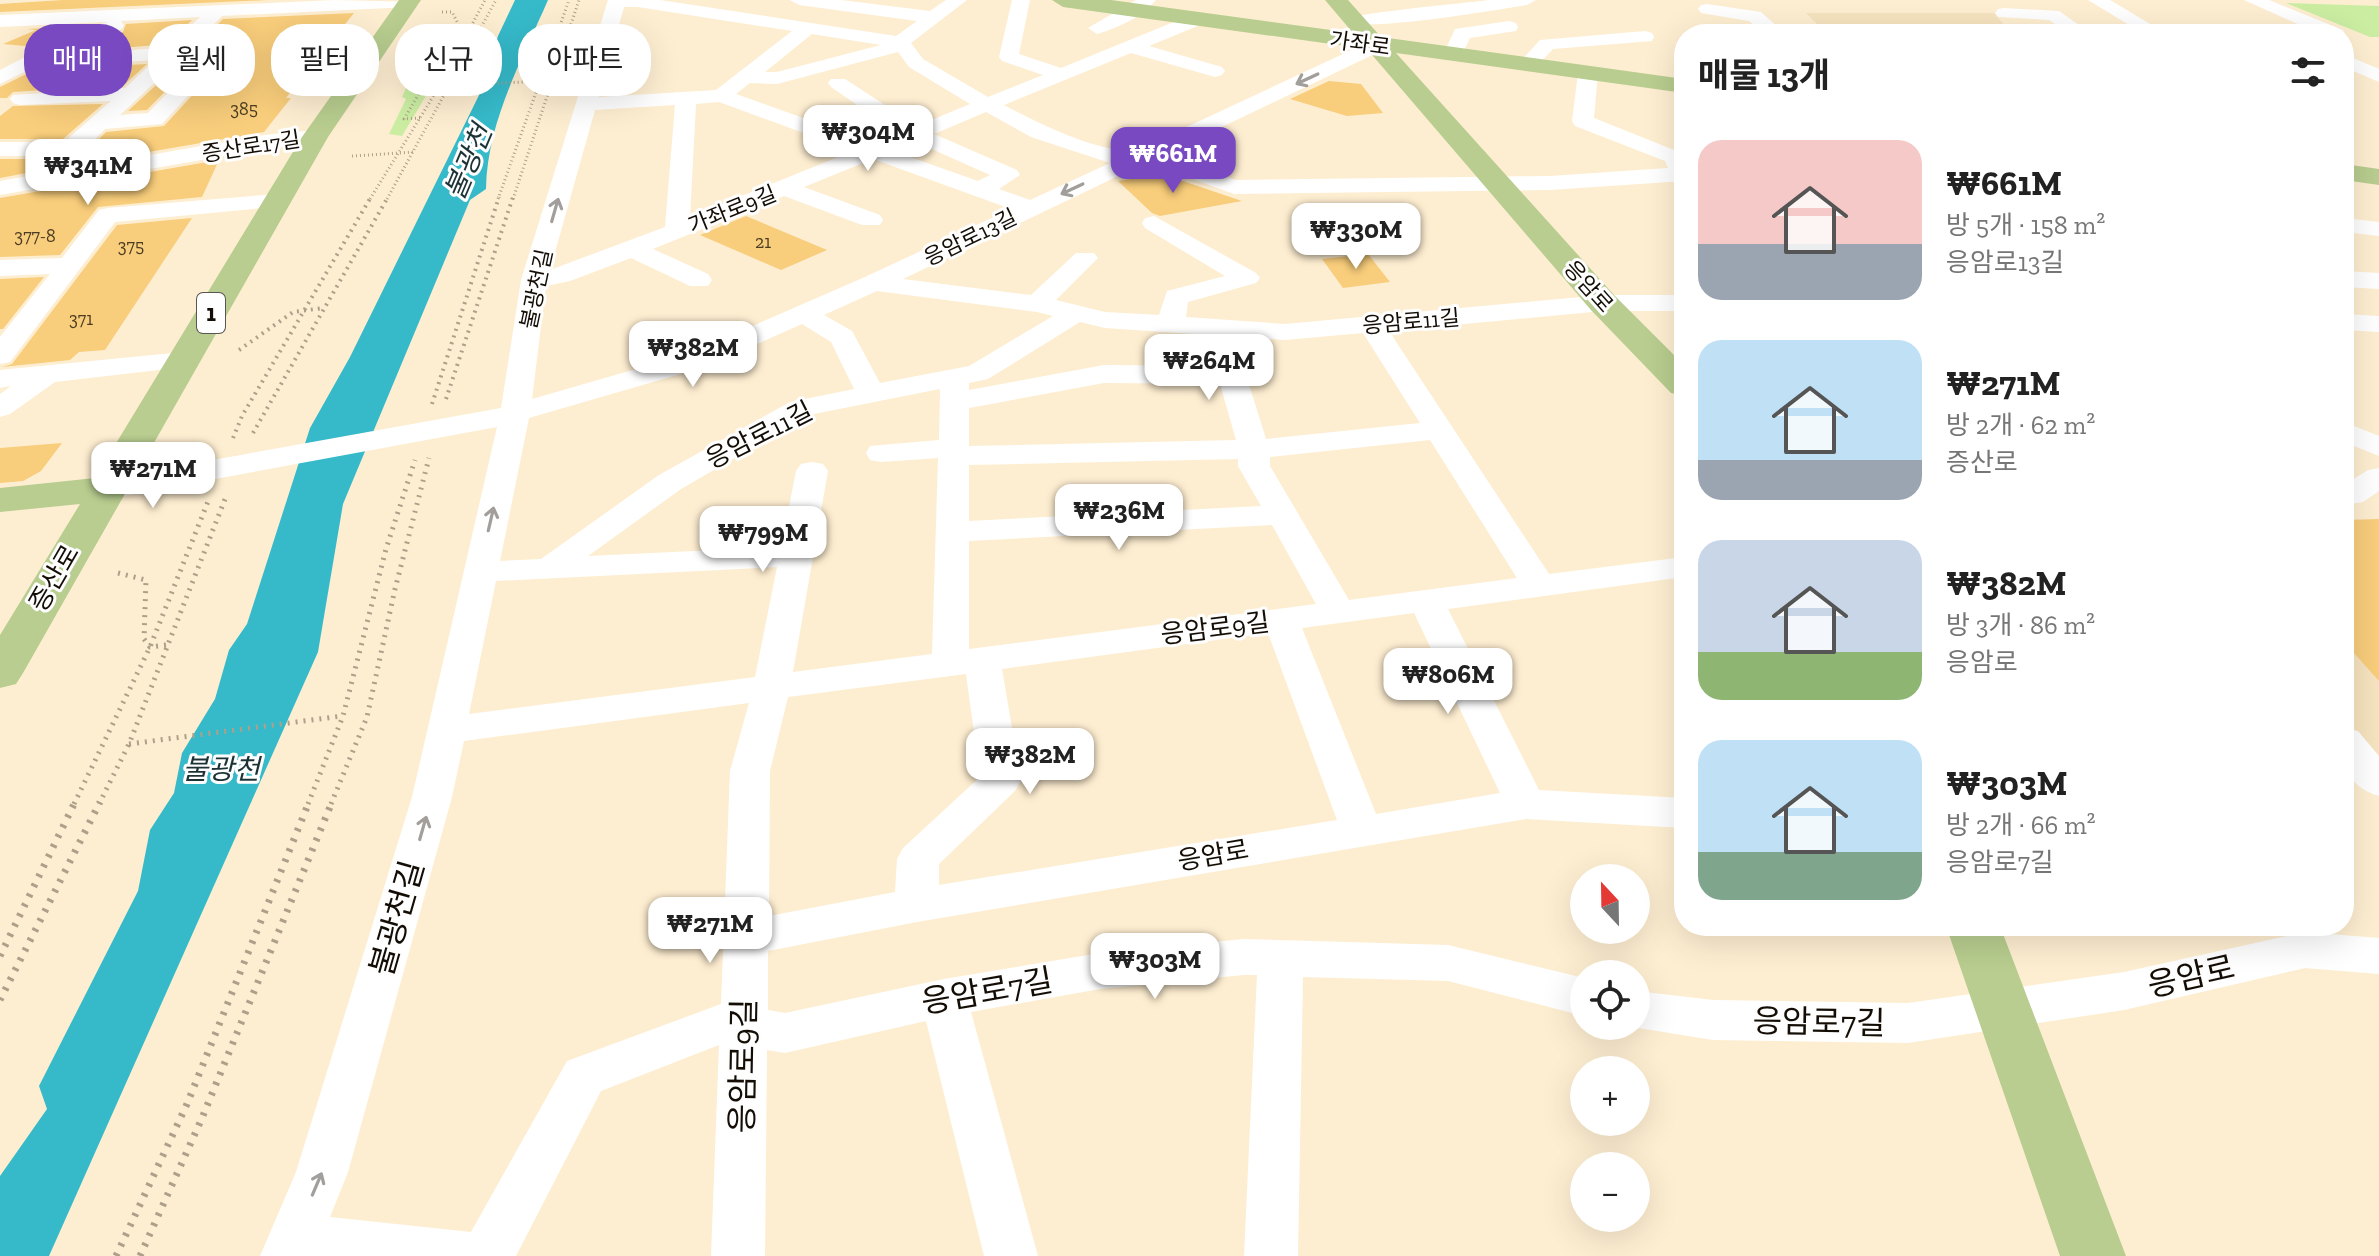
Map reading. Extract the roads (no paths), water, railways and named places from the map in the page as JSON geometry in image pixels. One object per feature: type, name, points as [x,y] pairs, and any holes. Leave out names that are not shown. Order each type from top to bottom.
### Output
[{"type":"main road","name":"가좌로","points":[[1063,0],[1140,5],[1198,19],[1269,30],[1381,32],[1450,55],[1674,85]]},
{"type":"main road","name":"응암로","points":[[1334,0],[1354,20],[1381,32],[1405,78],[1603,303],[1674,375]]},
{"type":"main road","points":[[1269,30],[1316,17],[1327,10],[1334,0]]},
{"type":"main road","name":"증산로","points":[[0,673],[315,137],[410,1]]},
{"type":"main road","points":[[1405,78],[1420,65],[1450,55]]},
{"type":"main road","points":[[2354,173],[2379,177]]},
{"type":"main road","points":[[0,500],[107,489]]},
{"type":"main road","points":[[1977,936],[2093,1256]]},
{"type":"street","points":[[117,24],[166,0]]},
{"type":"street","points":[[799,0],[932,17]]},
{"type":"street","points":[[743,77],[777,78],[891,48],[958,0]]},
{"type":"street","points":[[1021,0],[1009,57],[1064,75]]},
{"type":"street","name":"응암로13길","points":[[107,489],[202,482],[501,418],[698,360],[874,283],[1137,159],[1381,32],[1428,0]]},
{"type":"street","points":[[1381,32],[1527,0]]},
{"type":"street","points":[[2097,0],[2140,24]]},
{"type":"street","points":[[2253,0],[2313,24]]},
{"type":"street","name":"증산로","points":[[0,21],[140,15],[289,3],[410,1]]},
{"type":"street","name":"불광천길","points":[[290,1248],[322,1172],[432,797],[479,572],[501,418],[534,280],[617,1],[673,3],[741,18],[900,42]]},
{"type":"street","points":[[1704,4],[1755,16],[1765,24]]},
{"type":"street","points":[[1704,4],[1718,24]]},
{"type":"street","points":[[1097,28],[1140,5]]},
{"type":"street","points":[[741,18],[765,6]]},
{"type":"street","points":[[1999,7],[2013,24]]},
{"type":"street","points":[[1999,7],[2053,15],[2067,24]]},
{"type":"street","points":[[203,24],[218,10]]},
{"type":"street","name":"가좌로9길","points":[[534,280],[561,276],[632,249],[988,107],[1198,19]]},
{"type":"street","points":[[1450,55],[1462,33],[1534,24]]},
{"type":"street","points":[[721,96],[808,28]]},
{"type":"street","points":[[1527,65],[1547,44],[1645,37]]},
{"type":"street","points":[[900,42],[916,63],[988,107],[1039,132],[1112,157],[1165,162],[1234,187],[1550,183],[1674,175]]},
{"type":"street","points":[[15,45],[24,45]]},
{"type":"street","points":[[1132,47],[1215,71]]},
{"type":"street","points":[[1103,59],[1145,71]]},
{"type":"street","points":[[0,78],[24,65]]},
{"type":"street","points":[[2354,65],[2379,76]]},
{"type":"street","points":[[1588,73],[1583,121],[1674,157]]},
{"type":"street","points":[[132,94],[148,78]]},
{"type":"street","points":[[838,83],[919,134],[1009,175],[979,189]]},
{"type":"street","points":[[2356,87],[2379,90]]},
{"type":"street","points":[[20,99],[87,96]]},
{"type":"street","points":[[0,201],[49,190],[54,165],[130,96]]},
{"type":"street","points":[[101,123],[154,119],[176,96]]},
{"type":"street","points":[[586,104],[721,96],[1030,208]]},
{"type":"street","name":"가좌로9길","points":[[677,231],[686,97]]},
{"type":"street","points":[[8,149],[48,123]]},
{"type":"street","name":"증산로17길","points":[[0,188],[49,190],[264,142],[315,137]]},
{"type":"street","points":[[8,149],[69,149]]},
{"type":"street","points":[[785,188],[871,220]]},
{"type":"street","points":[[0,356],[108,215],[276,201]]},
{"type":"street","points":[[2354,213],[2379,212]]},
{"type":"street","points":[[1154,223],[1247,278],[1176,297],[1171,325]]},
{"type":"street","points":[[2354,226],[2379,229]]},
{"type":"street","points":[[632,249],[699,280]]},
{"type":"street","points":[[1037,304],[1085,258]]},
{"type":"street","points":[[0,268],[70,265]]},
{"type":"street","points":[[2354,280],[2379,281]]},
{"type":"street","name":"응암로11길","points":[[874,283],[1037,304],[1105,320],[1285,332],[1603,303],[1674,303]]},
{"type":"street","points":[[0,311],[37,310]]},
{"type":"street","points":[[802,313],[842,337],[871,394]]},
{"type":"street","name":"응암로11길","points":[[550,568],[670,482],[800,408],[871,394],[955,390],[1076,313]]},
{"type":"street","points":[[2354,323],[2379,324]]},
{"type":"street","points":[[1372,325],[1539,586]]},
{"type":"street","points":[[0,379],[183,360]]},
{"type":"street","points":[[0,408],[47,374]]},
{"type":"street","points":[[917,905],[918,859],[1001,781],[966,661],[952,532],[955,390],[1104,374],[1232,375],[1254,449],[1254,466],[1338,612]]},
{"type":"street","points":[[881,453],[1254,449],[1440,430]]},
{"type":"street","points":[[2354,436],[2379,448]]},
{"type":"street","points":[[2354,449],[2379,448]]},
{"type":"street","name":"응암로9길","points":[[738,1256],[750,771],[772,687],[812,471]]},
{"type":"street","points":[[2354,494],[2379,477]]},
{"type":"street","points":[[952,532],[1282,515]]},
{"type":"street","points":[[479,572],[796,556]]},
{"type":"street","name":"응암로9길","points":[[446,730],[1674,568]]},
{"type":"street","points":[[1426,601],[1526,804]]},
{"type":"street","points":[[1281,620],[1362,830]]},
{"type":"street","name":"응암로","points":[[746,938],[917,905],[1526,804],[1674,812]]},
{"type":"street","name":"응암로","points":[[2003,1009],[2124,991],[2305,950],[2379,956]]},
{"type":"street","points":[[1271,1256],[1281,957]]},
{"type":"street","name":"응암로7길","points":[[744,1024],[785,1033],[944,998],[1100,971],[1281,957],[1448,963],[1570,994]]},
{"type":"street","points":[[944,998],[1011,1256]]},
{"type":"street","name":"응암로7길","points":[[1650,1012],[1713,1020],[1908,1023],[2003,1009]]},
{"type":"street","points":[[487,1256],[584,1076],[724,1023],[744,1024]]},
{"type":"street","points":[[290,1248],[468,1256]]},
{"type":"water","name":"불광천","points":[[515,0],[548,0],[537,24],[518,24],[518,67],[492,140],[486,189],[470,200],[343,504],[318,652],[49,1256],[0,1256],[0,1176],[47,1109],[39,1086],[138,891],[150,830],[174,793],[182,753],[215,699],[229,650],[247,624],[310,428],[350,357],[479,96],[502,96],[502,28]]}]
